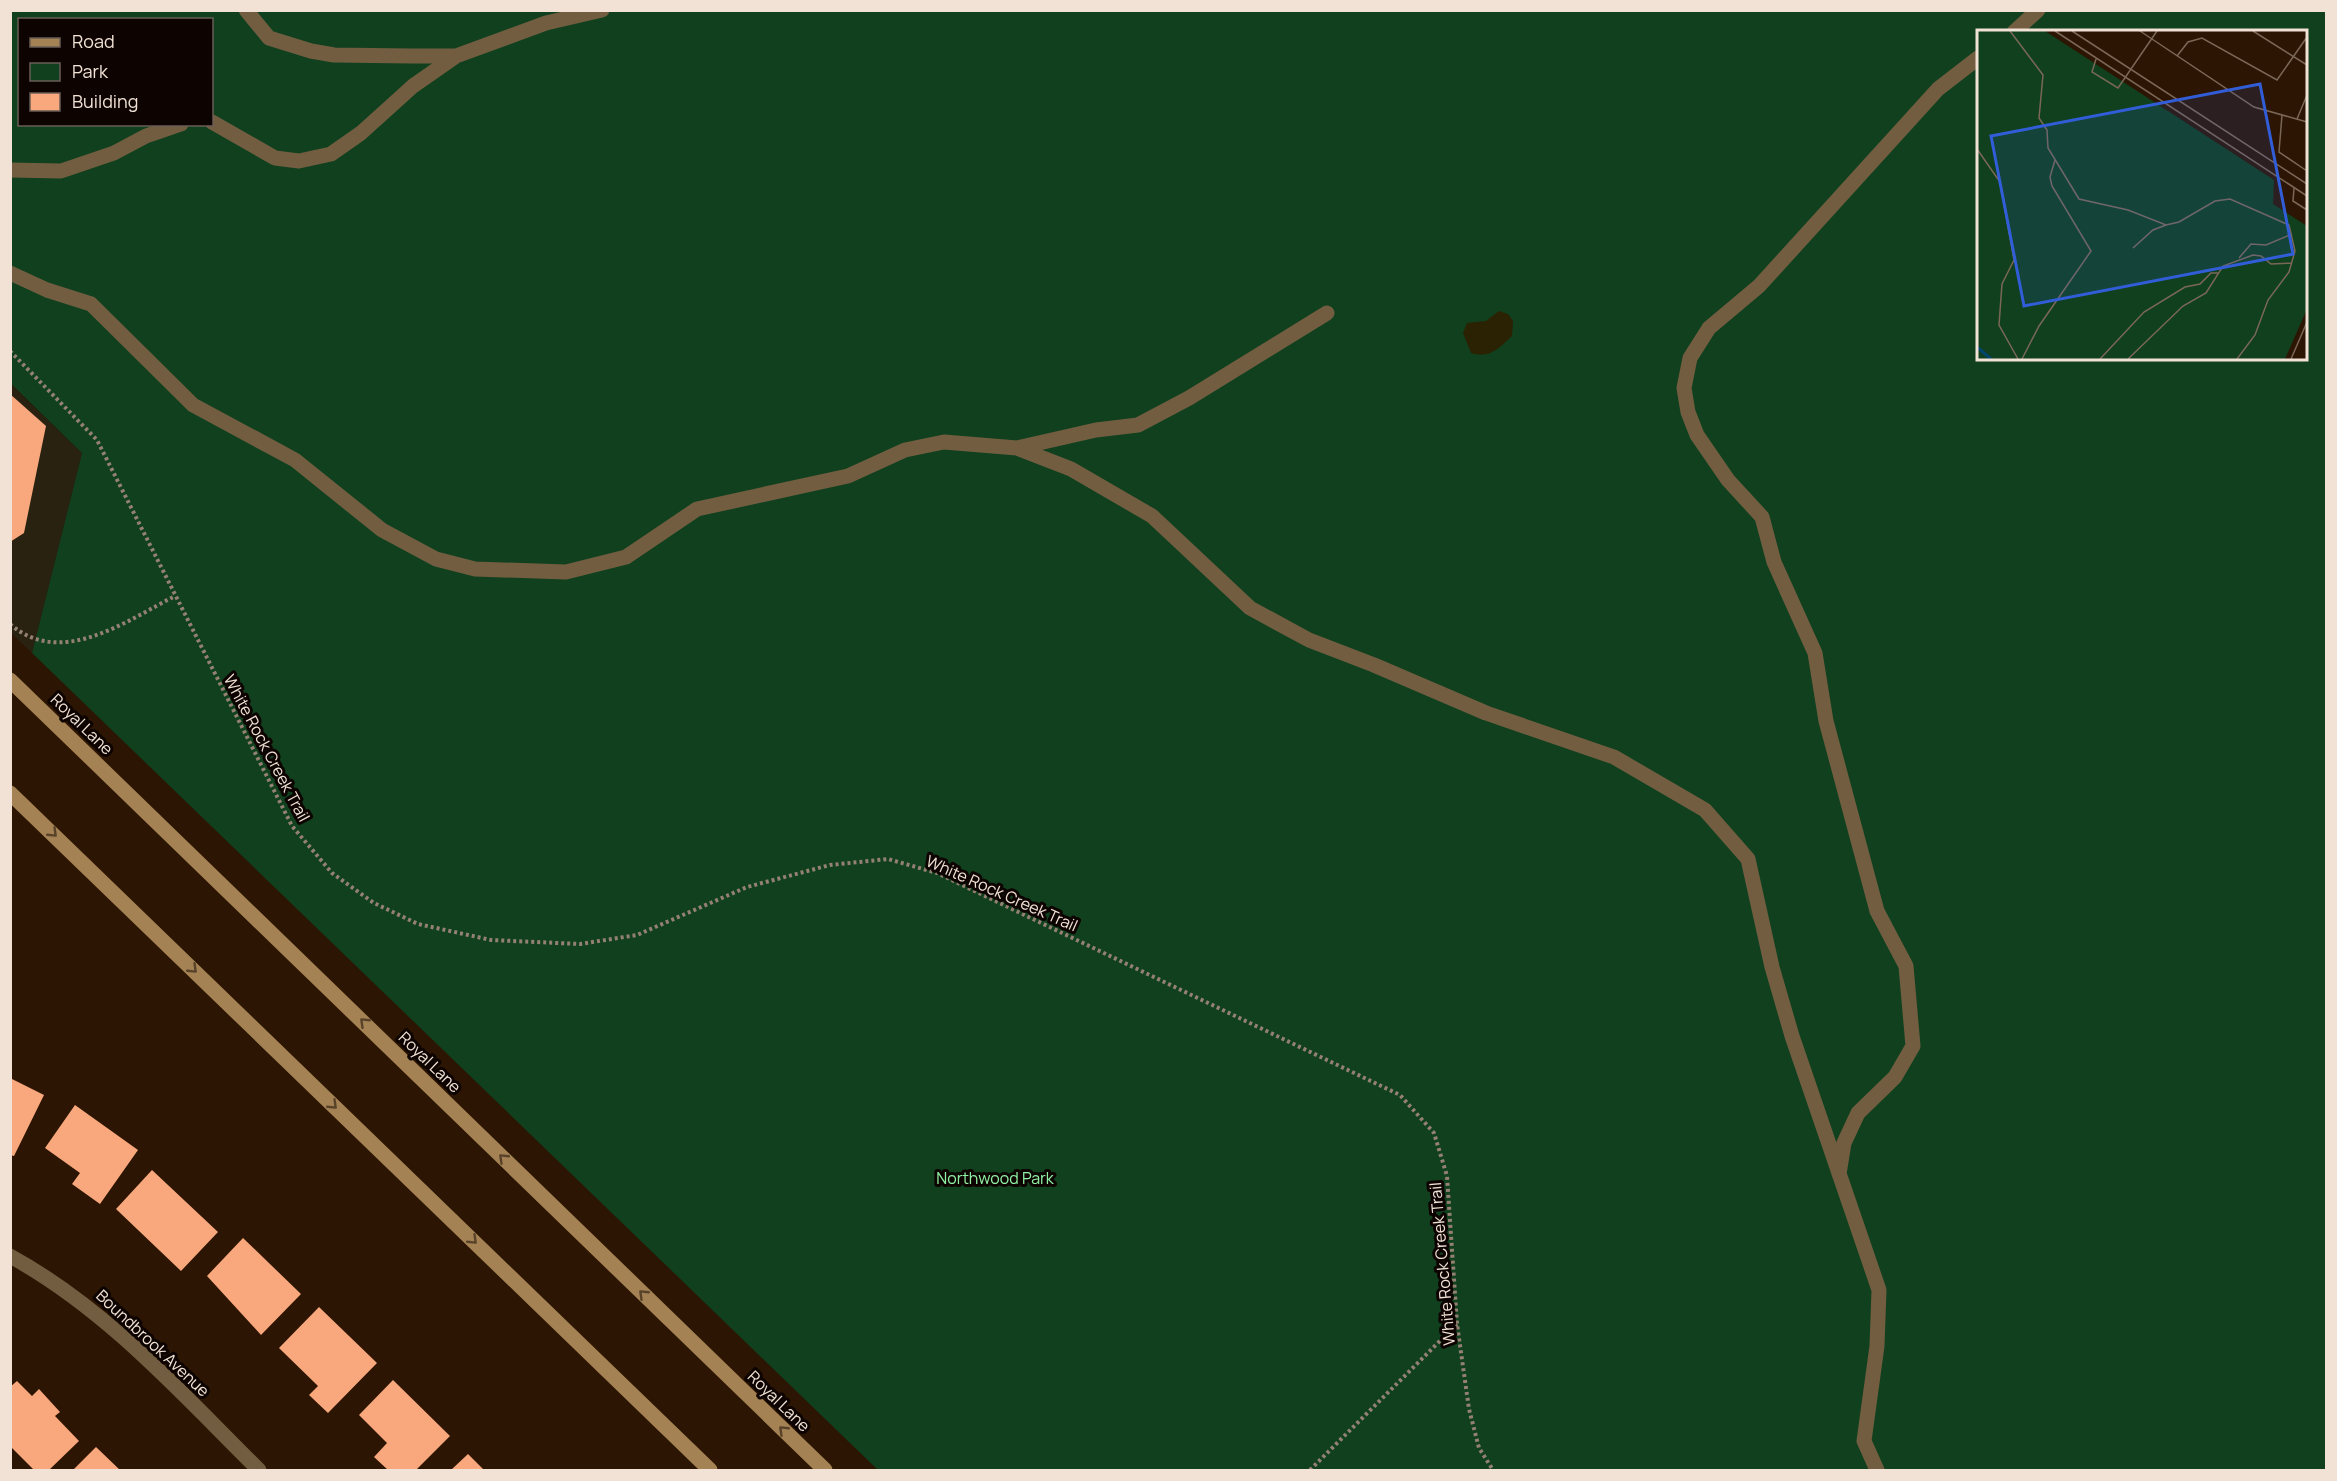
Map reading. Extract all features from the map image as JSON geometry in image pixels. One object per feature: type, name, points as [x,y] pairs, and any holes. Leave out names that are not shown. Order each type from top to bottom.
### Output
[{"type":"main road","name":"Royal Lane","points":[[10,680],[825,1470]]},
{"type":"main road","points":[[10,793],[710,1470]]},
{"type":"street","points":[[246,10],[269,38],[311,51],[334,56],[456,56]]},
{"type":"street","points":[[213,123],[275,158],[299,161],[331,154],[361,134],[413,86],[456,56],[546,23],[602,10]]},
{"type":"street","points":[[2016,30],[2038,10]]},
{"type":"street","points":[[1839,1178],[1844,1143],[1858,1113],[1895,1077],[1913,1046],[1906,966],[1876,911],[1829,731],[1815,653],[1774,562],[1762,517],[1728,480],[1697,435],[1688,412],[1684,388],[1690,358],[1710,328],[1759,286],[1938,89],[1977,59]]},
{"type":"street","points":[[10,170],[61,171],[114,153],[146,136],[175,126]]},
{"type":"street","points":[[10,273],[47,290],[91,304],[193,405],[295,460],[382,530],[436,559],[475,569],[566,572],[626,557],[697,509],[848,476],[905,450],[944,442],[1017,448],[1071,469],[1152,516],[1250,608],[1309,640],[1486,712],[1614,757],[1705,810],[1748,859],[1772,967],[1789,1026],[1879,1290],[1877,1346],[1864,1441],[1877,1470]]},
{"type":"street","points":[[1017,448],[1096,430],[1138,426],[1189,398],[1327,313]]},
{"type":"street","name":"Boundbrook Avenue","points":[[10,1256],[80,1300],[129,1342],[259,1470]]},
{"type":"path","name":"White Rock Creek Trail","points":[[10,351],[98,440],[292,826],[332,873],[374,903],[418,924],[491,940],[580,944],[637,935],[747,887],[830,865],[888,859],[937,873],[1400,1095],[1434,1133],[1447,1176],[1457,1324],[1469,1409],[1479,1448],[1493,1470]]},
{"type":"path","points":[[10,624],[43,641],[70,642],[94,637],[175,596]]},
{"type":"path","points":[[1310,1470],[1457,1324]]},
{"type":"shaded area","points":[[10,384],[82,453],[32,653],[11,633]]},
{"type":"green space","name":"Northwood Park","points":[[10,11],[2326,11],[2326,1470],[878,1470],[32,653],[82,453],[11,384]]},
{"type":"sand","points":[[1499,311],[1508,314],[1513,321],[1512,336],[1489,353],[1484,355],[1471,353],[1463,333],[1467,323],[1486,321]]},
{"type":"building","points":[[10,394],[46,426],[24,533],[10,542]]},
{"type":"building","points":[[10,1078],[44,1095],[14,1156],[10,1155]]},
{"type":"building","points":[[75,1105],[138,1150],[100,1204],[72,1184],[80,1173],[45,1148]]},
{"type":"building","points":[[152,1170],[218,1232],[181,1271],[116,1209]]},
{"type":"building","points":[[243,1238],[301,1294],[261,1335],[207,1276]]},
{"type":"building","points":[[319,1307],[377,1363],[328,1413],[309,1395],[318,1386],[279,1348]]},
{"type":"building","points":[[393,1380],[450,1436],[416,1470],[388,1470],[374,1457],[387,1443],[359,1415]]},
{"type":"building","points":[[17,1381],[32,1396],[39,1389],[60,1412],[55,1416],[79,1441],[49,1470],[34,1470],[10,1446],[10,1387]]},
{"type":"building","points":[[96,1447],[120,1470],[73,1470]]},
{"type":"building","points":[[468,1454],[484,1470],[451,1470]]}]
